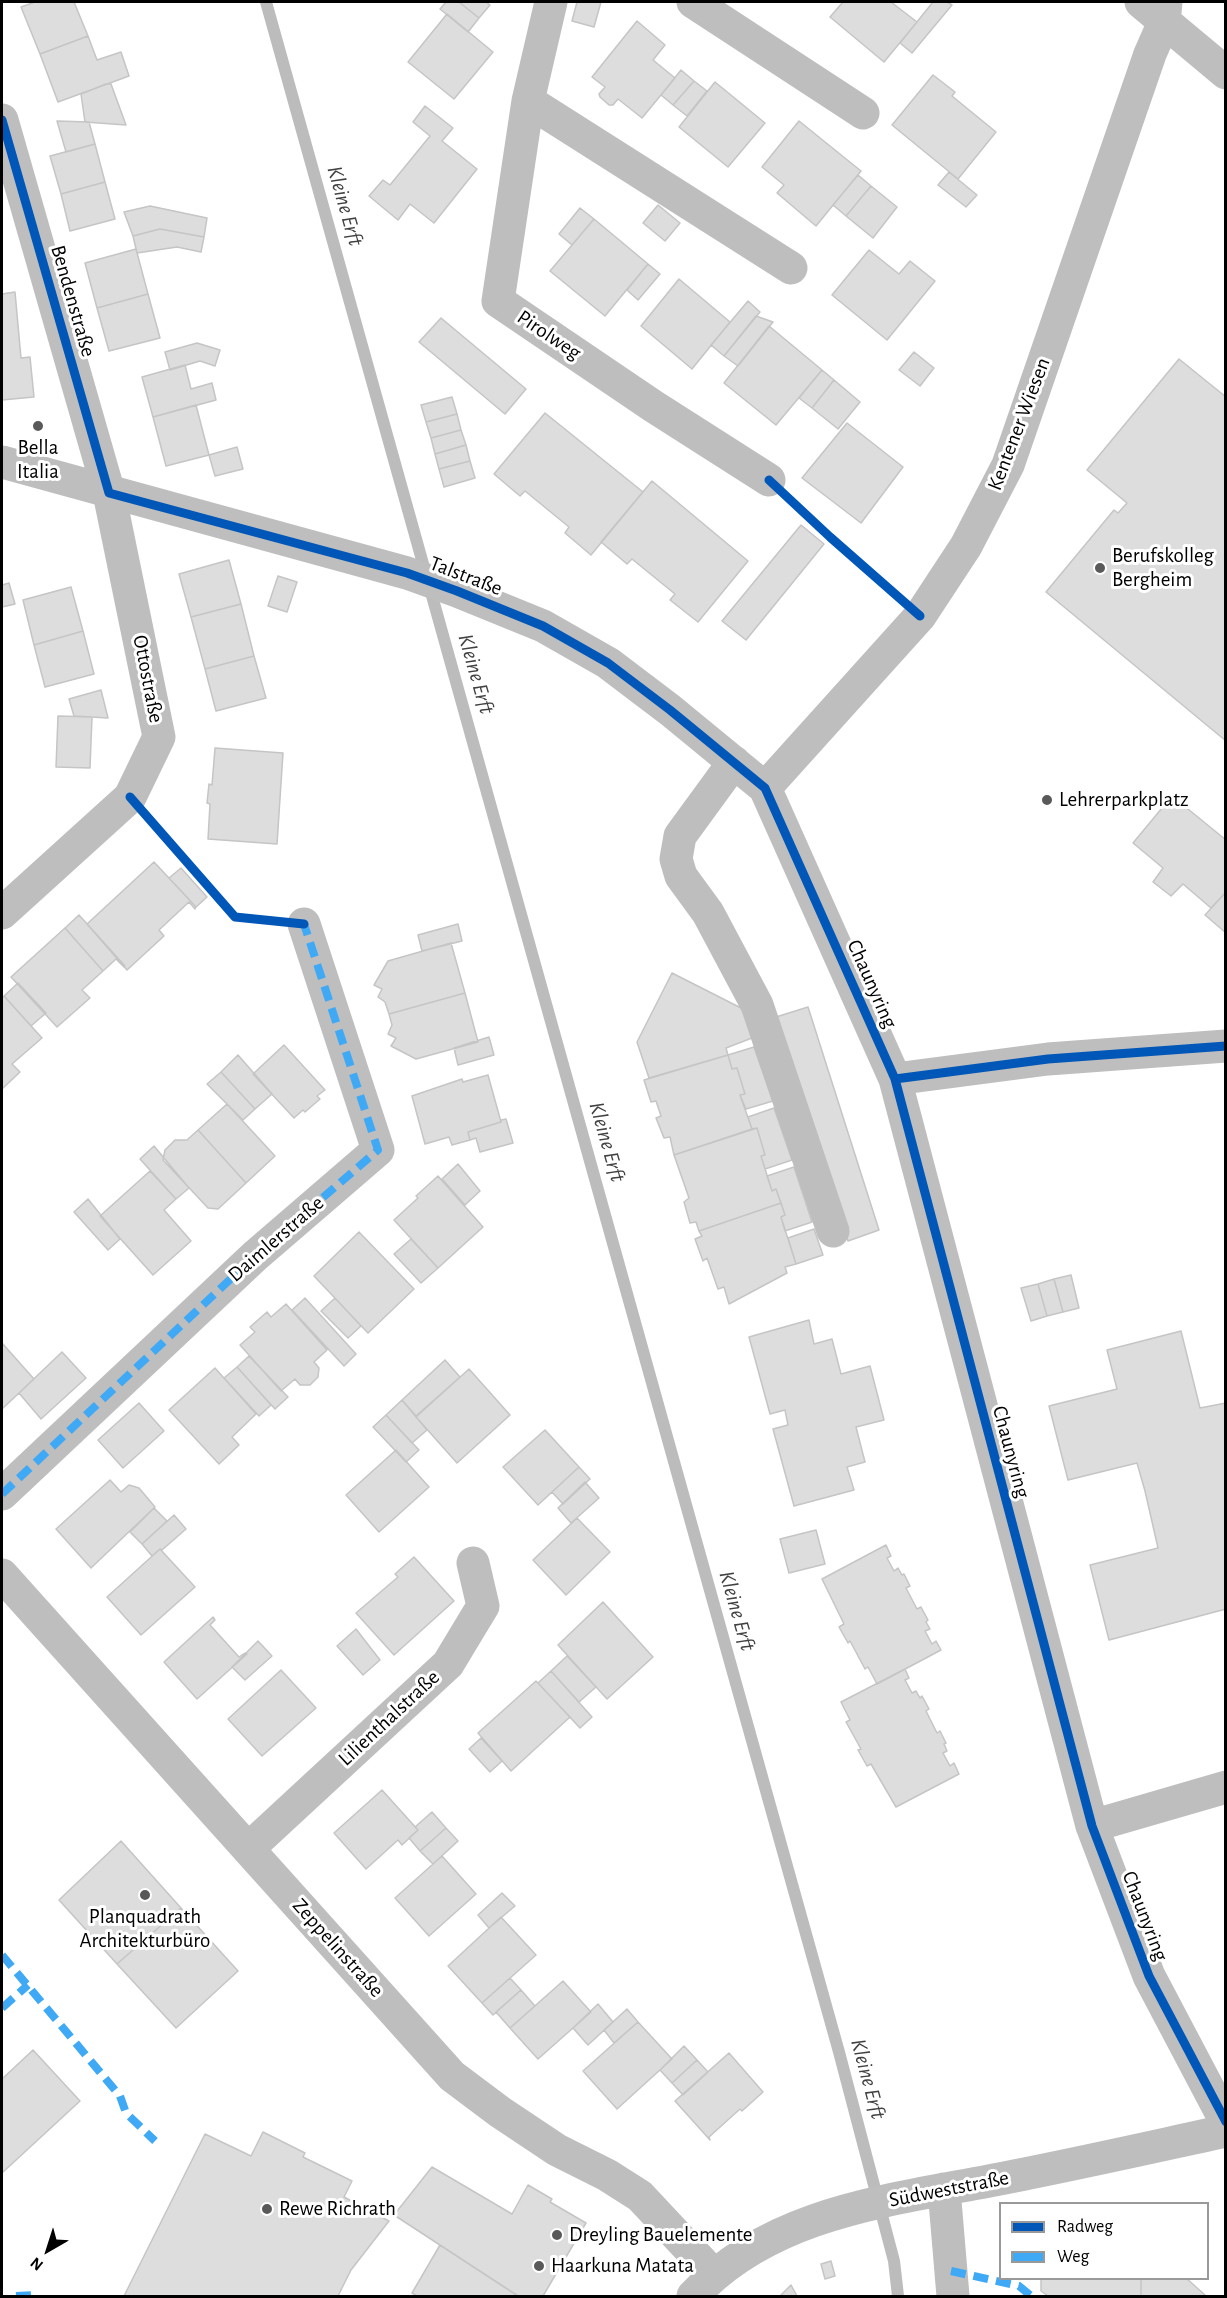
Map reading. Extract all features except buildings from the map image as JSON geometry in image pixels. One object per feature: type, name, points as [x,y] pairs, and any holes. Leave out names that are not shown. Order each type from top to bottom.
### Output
[{"type":"street","name":"Pirolweg","points":[[551,2],[528,100],[498,301],[653,406],[769,480]]},
{"type":"street","points":[[693,2],[863,113]]},
{"type":"street","points":[[1157,8],[1226,73]]},
{"type":"street","name":"Kentener Wiesen","points":[[765,788],[920,616],[966,546],[1008,465],[1150,54],[1157,8]]},
{"type":"street","points":[[528,100],[791,268]]},
{"type":"street","name":"Bendenstraße","points":[[2,120],[109,493]]},
{"type":"street","name":"Talstraße","points":[[2,462],[407,573],[543,627],[608,663],[670,710],[765,788]]},
{"type":"street","name":"Ottostraße","points":[[2,913],[130,797],[159,737],[109,493]]},
{"type":"street","points":[[734,762],[680,836],[676,859],[681,876],[708,913],[758,1005],[833,1231]]},
{"type":"street","name":"Chaunyring","points":[[765,788],[895,1079],[1092,1826],[1149,1976],[1226,2122]]},
{"type":"street","name":"Daimlerstraße","points":[[2,1494],[255,1256],[378,1150],[304,924]]},
{"type":"street","points":[[895,1079],[1048,1059],[1226,1046]]},
{"type":"street","name":"Lilienthalstraße","points":[[248,1849],[448,1664],[483,1606],[473,1563]]},
{"type":"street","name":"Zeppelinstraße","points":[[2,1575],[452,2076],[557,2150],[607,2175],[639,2196],[703,2285]]},
{"type":"street","points":[[1092,1826],[1226,1787]]},
{"type":"street","name":"Südweststraße","points":[[703,2285],[768,2239],[835,2213],[1226,2131]]},
{"type":"street","points":[[944,2189],[952,2296]]},
{"type":"waterway","name":"Kleine Erft","points":[[266,2],[839,2052],[894,2261],[898,2296]]},
{"type":"marked path","points":[[2,1494],[255,1256],[378,1150],[304,924],[299,924]]},
{"type":"marked path","points":[[2,1955],[120,2096],[126,2113],[155,2141]]},
{"type":"marked path","points":[[2,2008],[28,1985]]},
{"type":"marked path","points":[[951,2271],[1019,2286],[1031,2296]]},
{"type":"marked path","points":[[16,2296],[34,2295]]},
{"type":"cycle path","points":[[2,120],[109,493],[407,573],[543,626],[608,663],[670,710],[765,788],[895,1079],[1092,1826],[1149,1976],[1226,2122]]},
{"type":"cycle path","points":[[769,480],[920,616]]},
{"type":"cycle path","points":[[130,797],[235,917],[304,924]]},
{"type":"cycle path","points":[[895,1079],[1048,1059],[1226,1046]]},
{"type":"place","name":"Bella Italia","points":[[38,426]]},
{"type":"place","name":"Berufskolleg Bergheim","points":[[1100,568]]},
{"type":"place","name":"Lehrerparkplatz","points":[[1047,800]]},
{"type":"place","name":"Planquadrath Architekturbüro","points":[[145,1895]]},
{"type":"place","name":"Rewe Richrath","points":[[267,2209]]},
{"type":"place","name":"Dreyling Bauelemente","points":[[557,2235]]},
{"type":"place","name":"Haarkuna Matata","points":[[539,2266]]}]
